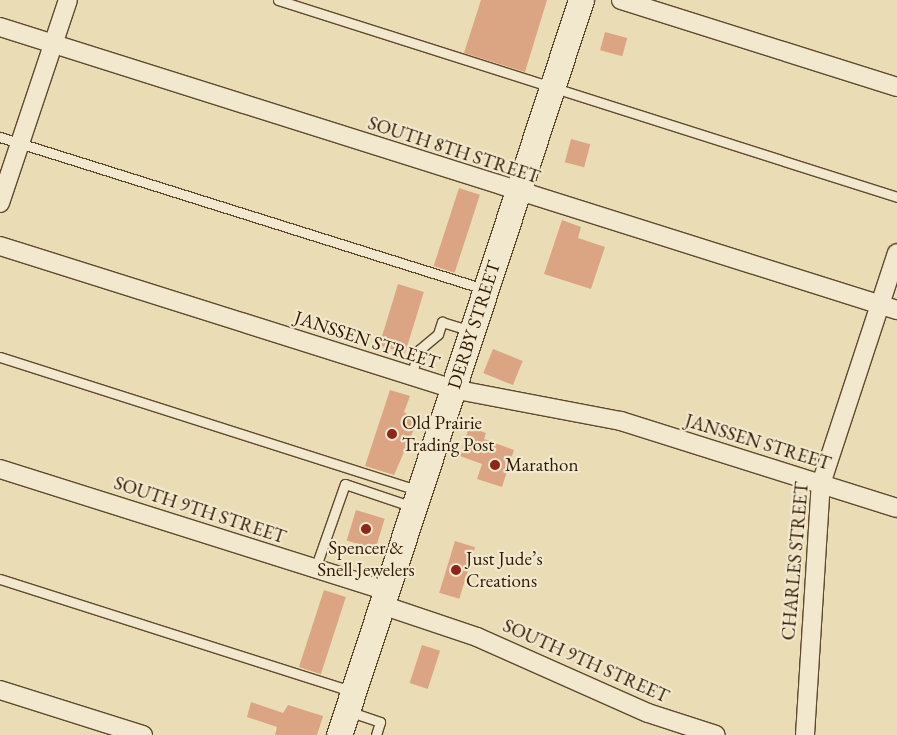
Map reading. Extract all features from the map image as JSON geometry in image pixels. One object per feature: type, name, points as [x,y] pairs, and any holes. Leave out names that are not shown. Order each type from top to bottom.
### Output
[{"type":"main road","name":"DERBY STREET","points":[[339,735],[581,0]]},
{"type":"street","points":[[0,203],[68,0]]},
{"type":"street","points":[[621,0],[897,87]]},
{"type":"street","name":"SOUTH 8TH STREET","points":[[0,27],[518,192],[897,310]]},
{"type":"street","name":"JANSSEN STREET","points":[[0,246],[453,389],[621,421],[897,508]]},
{"type":"street","name":"CHARLES STREET","points":[[804,735],[821,484],[897,253]]},
{"type":"street","name":"SOUTH 9TH STREET","points":[[0,469],[316,569],[478,637],[648,714],[716,735]]},
{"type":"street","points":[[0,690],[143,735]]},
{"type":"lane","points":[[278,0],[897,197]]},
{"type":"lane","points":[[0,137],[20,144],[100,164],[486,290]]},
{"type":"lane","points":[[411,376],[419,350],[438,334],[442,322],[472,332]]},
{"type":"lane","points":[[0,357],[417,499]]},
{"type":"lane","points":[[316,569],[344,484],[417,499]]},
{"type":"lane","points":[[0,579],[351,701],[380,722],[376,735]]},
{"type":"building","points":[[481,0],[547,0],[525,72],[464,53]]},
{"type":"building","points":[[605,32],[627,38],[622,56],[600,50]]},
{"type":"building","points":[[571,139],[590,144],[584,167],[565,162]]},
{"type":"building","points":[[459,188],[480,195],[455,273],[434,266]]},
{"type":"building","points":[[562,220],[581,227],[578,238],[605,247],[591,289],[544,274]]},
{"type":"building","points":[[398,284],[424,292],[405,353],[379,345]]},
{"type":"building","points":[[493,349],[523,361],[513,385],[483,373]]},
{"type":"building","points":[[390,390],[410,396],[404,412],[418,420],[394,475],[365,466]]},
{"type":"building","points":[[469,427],[486,433],[484,439],[514,450],[502,487],[477,479],[482,464],[460,456]]},
{"type":"building","points":[[356,510],[385,519],[375,549],[347,541]]},
{"type":"building","points":[[455,541],[475,547],[459,599],[439,593]]},
{"type":"building","points":[[324,590],[346,597],[321,674],[299,667]]},
{"type":"building","points":[[422,645],[440,651],[428,689],[410,683]]},
{"type":"building","points":[[251,702],[283,713],[288,705],[323,716],[317,735],[275,735],[277,727],[247,717]]},
{"type":"place","name":"Old Prairie Trading Post","points":[[392,434]]},
{"type":"place","name":"Marathon","points":[[495,465]]},
{"type":"place","name":"Spencer & Snell Jewelers","points":[[366,529]]},
{"type":"place","name":"Just Jude’s Creations","points":[[456,570]]}]
